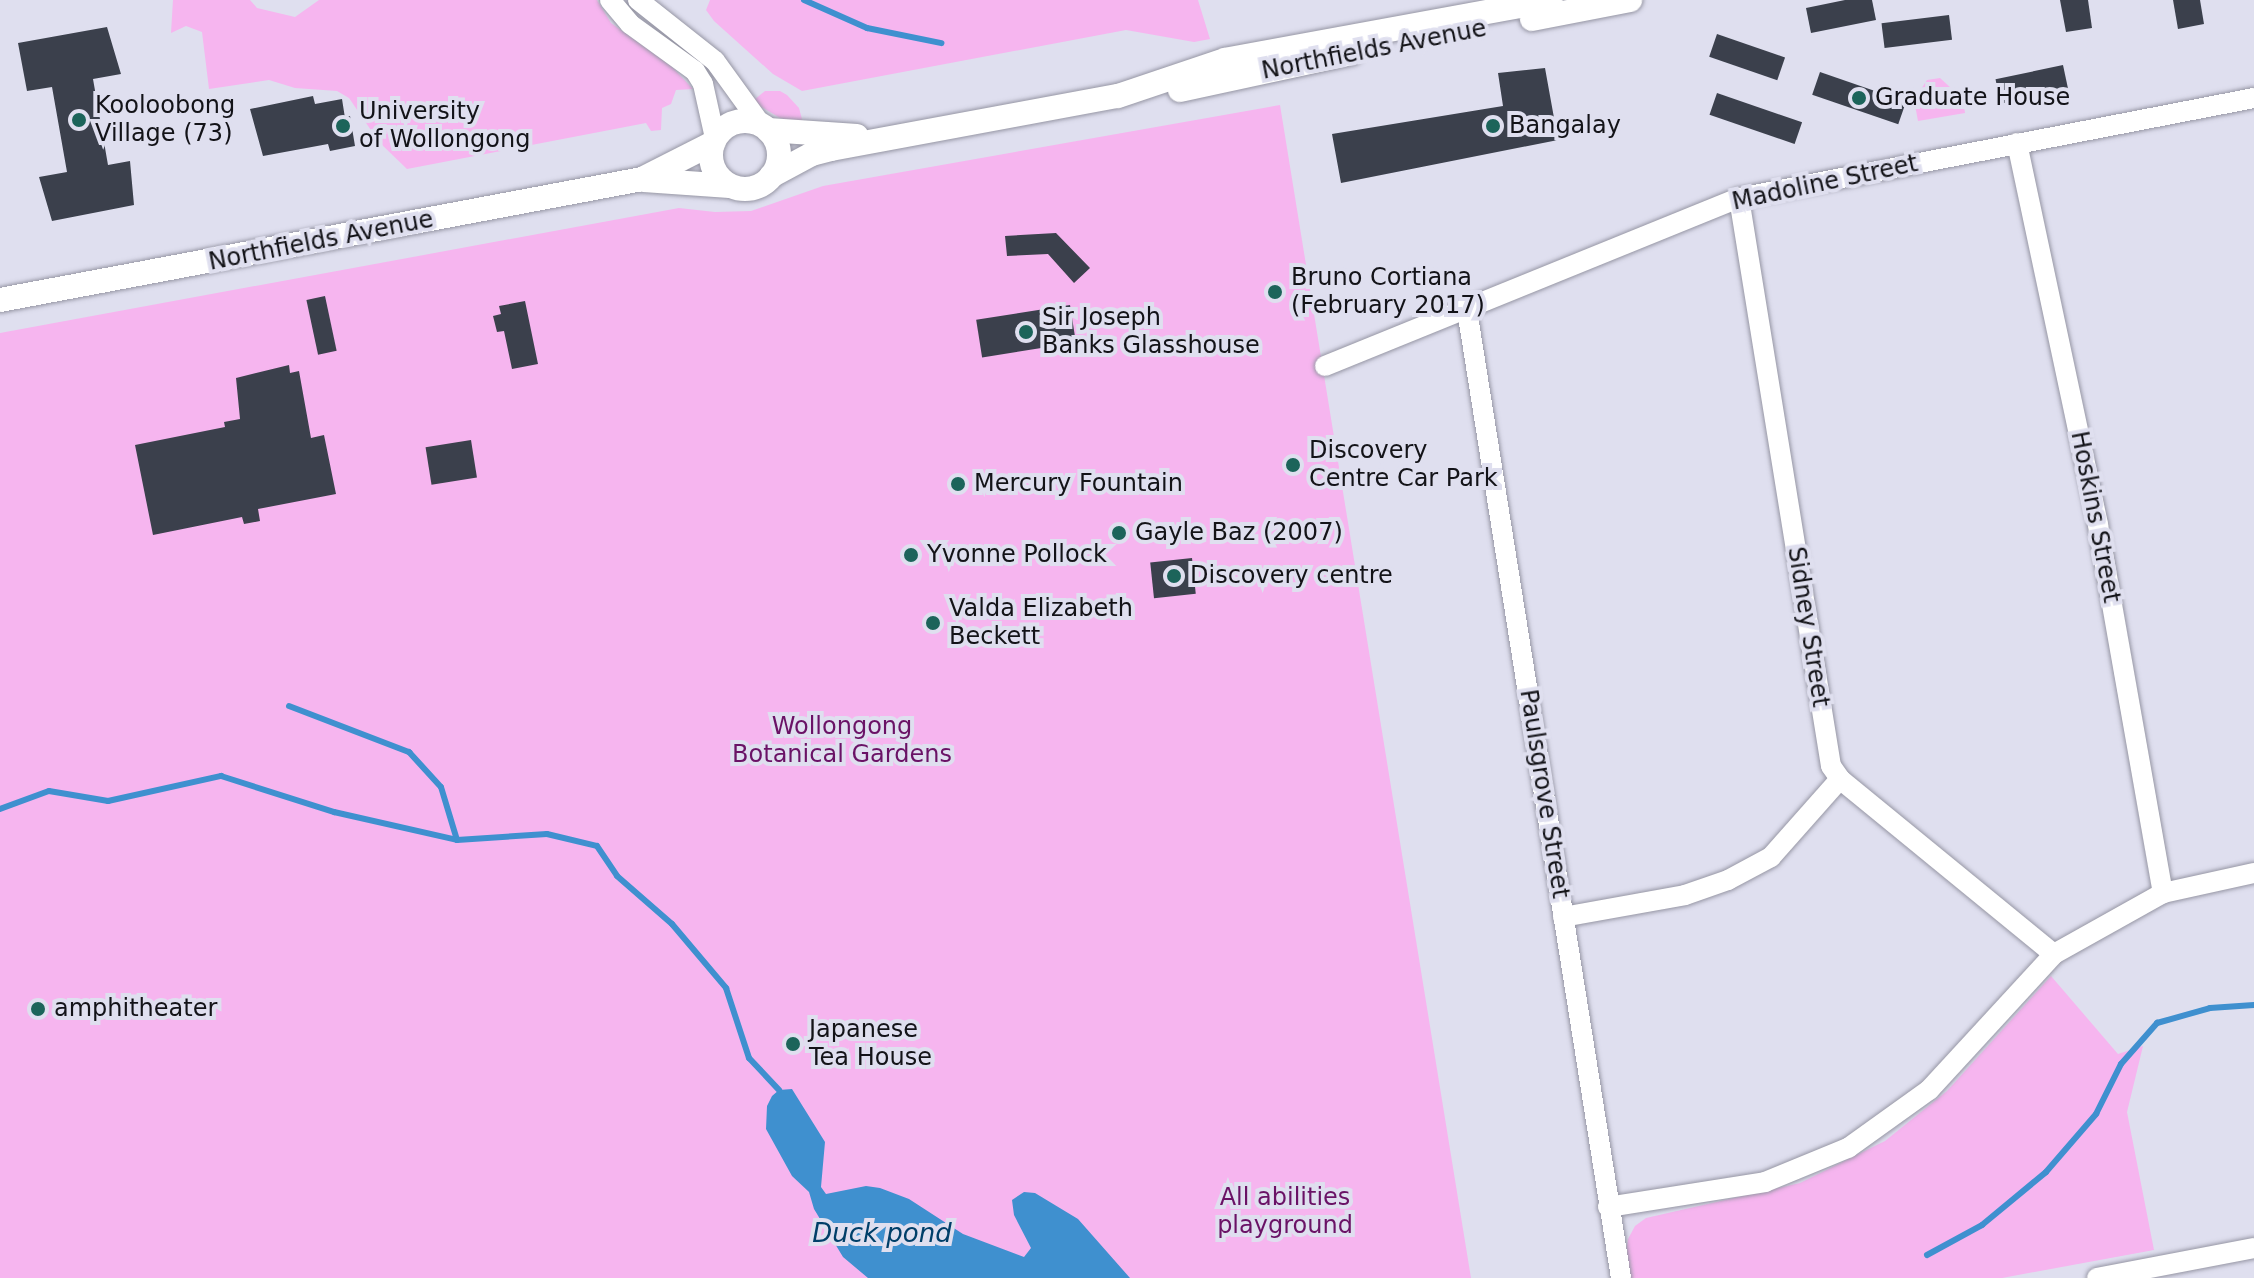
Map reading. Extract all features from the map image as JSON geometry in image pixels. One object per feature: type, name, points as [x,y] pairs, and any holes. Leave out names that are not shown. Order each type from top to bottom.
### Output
[{"type":"main road","name":"Northfields Avenue","points":[[771,176],[812,154],[1118,96],[1225,60],[1551,0]]},
{"type":"main road","name":"Northfields Avenue","points":[[1118,96],[1159,95],[1302,63],[1630,0]]},
{"type":"main road","points":[[736,122],[765,128],[779,152],[771,176],[748,189],[730,186],[713,168],[714,140],[736,122]]},
{"type":"main road","name":"Northfields Avenue","points":[[765,128],[895,139]]},
{"type":"main road","name":"Northfields Avenue","points":[[0,300],[642,179],[714,140]]},
{"type":"main road","name":"Northfields Avenue","points":[[642,179],[663,184],[730,186]]},
{"type":"street","points":[[610,0],[630,24],[695,71],[703,84],[714,140]]},
{"type":"street","points":[[638,0],[715,61],[765,128]]},
{"type":"street","name":"Madoline Street","points":[[1325,366],[1739,198],[2254,98]]},
{"type":"street","name":"Hoskins Street","points":[[2017,143],[2098,525],[2163,893]]},
{"type":"street","name":"Sidney Street","points":[[1739,198],[1831,766],[1840,779]]},
{"type":"street","name":"Paulsgrove Street","points":[[1467,310],[1621,1278]]},
{"type":"street","points":[[1563,917],[1685,895],[1728,880],[1771,857],[1840,779],[2054,954]]},
{"type":"street","points":[[1608,1207],[1765,1182],[1848,1148],[1929,1090],[2054,954],[2163,893],[2254,873]]},
{"type":"street","points":[[2097,1278],[2254,1248]]},
{"type":"green space","points":[[173,0],[250,0],[257,8],[295,17],[319,0],[597,0],[611,23],[672,67],[693,89],[676,90],[671,104],[662,108],[661,130],[651,131],[646,123],[407,169],[379,142],[349,98],[337,91],[295,88],[269,80],[209,89],[202,32],[186,26],[171,33]]},
{"type":"green space","points":[[710,0],[1198,0],[1210,39],[1194,42],[1126,30],[802,91],[773,74],[714,21],[706,10]]},
{"type":"green space","points":[[1940,78],[1963,99],[1965,113],[1918,121],[1914,100],[1927,80]]},
{"type":"green space","points":[[765,91],[780,91],[787,95],[799,108],[803,123],[780,118],[760,106],[754,100]]},
{"type":"green space","name":"Wollongong Botanical Gardens","points":[[1280,105],[1471,1278],[0,1278],[0,333],[679,208],[715,212],[751,211],[823,186]]},
{"type":"green space","points":[[2051,976],[2118,1054],[2143,1046],[2127,1112],[2154,1250],[2002,1278],[1631,1278],[1626,1252],[1628,1239],[1635,1226],[1646,1218],[1800,1183],[1885,1141],[1947,1091]]},
{"type":"water","name":"Duck pond","points":[[792,1089],[825,1142],[821,1187],[826,1194],[866,1186],[880,1188],[909,1199],[963,1234],[1024,1257],[1031,1248],[1014,1215],[1012,1200],[1024,1192],[1035,1193],[1078,1219],[1130,1278],[868,1278],[843,1257],[814,1209],[809,1192],[792,1176],[766,1129],[767,1106],[772,1096],[779,1090]]},
{"type":"building","name":"Graduate House","points":[[1845,0],[1872,0],[1876,20],[1811,33],[1806,8]]},
{"type":"building","name":"Graduate House","points":[[2060,0],[2088,0],[2092,28],[2066,32]]},
{"type":"building","points":[[2173,0],[2200,0],[2204,24],[2178,29]]},
{"type":"building","name":"Graduate House","points":[[1949,15],[1952,40],[1885,48],[1882,23]]},
{"type":"building","name":"Kooloobong Village (73)","points":[[107,27],[121,74],[93,79],[108,165],[130,161],[134,205],[52,221],[39,177],[67,172],[52,87],[27,91],[18,43]]},
{"type":"building","points":[[1717,34],[1785,57],[1777,80],[1709,57]]},
{"type":"building","name":"Graduate House","points":[[2063,65],[2068,89],[2001,104],[1996,79]]},
{"type":"building","name":"Bangalay","points":[[1545,68],[1558,140],[1341,183],[1332,134],[1503,106],[1498,73]]},
{"type":"building","name":"Graduate House","points":[[1820,72],[1906,102],[1898,124],[1812,95]]},
{"type":"building","points":[[1717,93],[1802,122],[1795,144],[1710,115]]},
{"type":"building","points":[[313,96],[315,104],[342,99],[345,118],[350,116],[355,146],[330,151],[328,144],[263,156],[250,109]]},
{"type":"building","points":[[1056,233],[1090,268],[1074,283],[1048,254],[1007,256],[1005,236]]},
{"type":"building","points":[[325,296],[337,351],[318,355],[306,300]]},
{"type":"building","points":[[525,301],[538,364],[512,369],[504,331],[497,332],[493,316],[501,314],[499,306]]},
{"type":"building","name":"Sir Joseph Banks Glasshouse","points":[[1070,305],[1076,343],[982,357],[976,320]]},
{"type":"building","points":[[289,365],[290,373],[299,371],[311,438],[324,435],[336,494],[258,509],[260,521],[244,524],[242,517],[153,535],[135,445],[225,427],[224,422],[240,419],[236,378]]},
{"type":"building","points":[[471,440],[477,478],[432,485],[426,447]]},
{"type":"building","name":"Discovery centre","points":[[1192,558],[1196,594],[1154,598],[1150,562]]},
{"type":"waterway","points":[[804,0],[867,28],[941,43]]},
{"type":"waterway","points":[[289,706],[409,752],[441,787],[457,840]]},
{"type":"waterway","points":[[0,809],[49,791],[108,801],[221,776],[334,812],[457,840],[547,834],[597,846],[617,876],[672,924],[726,988],[749,1058],[779,1090]]},
{"type":"waterway","points":[[1927,1255],[1982,1225],[2046,1172],[2096,1114],[2121,1064],[2157,1023],[2210,1008],[2254,1005]]},
{"type":"place","name":"Graduate House","points":[[1859,98]]},
{"type":"place","name":"Kooloobong Village (73)","points":[[79,120]]},
{"type":"place","name":"University of Wollongong","points":[[343,126]]},
{"type":"place","name":"Bangalay","points":[[1493,126]]},
{"type":"place","name":"Bruno Cortiana (February 2017)","points":[[1275,292]]},
{"type":"place","name":"Sir Joseph Banks Glasshouse","points":[[1026,332]]},
{"type":"place","name":"Discovery Centre Car Park","points":[[1293,465]]},
{"type":"place","name":"Mercury Fountain","points":[[958,484]]},
{"type":"place","name":"Gayle Baz (2007)","points":[[1119,533]]},
{"type":"place","name":"Yvonne Pollock","points":[[911,555]]},
{"type":"place","name":"Discovery centre","points":[[1174,576]]},
{"type":"place","name":"Valda Elizabeth Beckett","points":[[933,623]]},
{"type":"place","name":"amphitheater","points":[[38,1009]]},
{"type":"place","name":"Japanese Tea House","points":[[793,1044]]},
{"type":"park label","name":"All abilities playground","points":[[1285,1212]]}]
